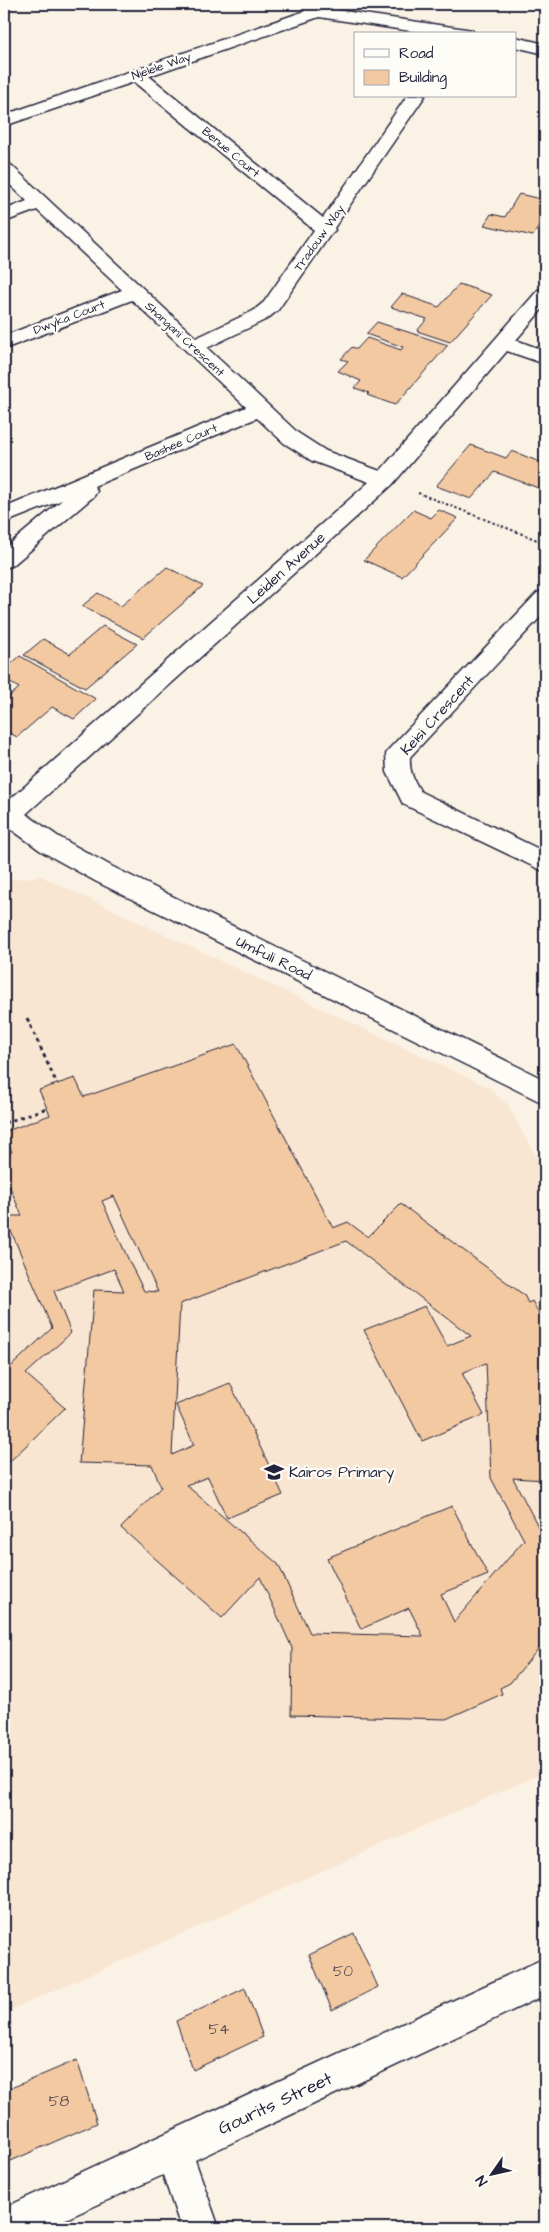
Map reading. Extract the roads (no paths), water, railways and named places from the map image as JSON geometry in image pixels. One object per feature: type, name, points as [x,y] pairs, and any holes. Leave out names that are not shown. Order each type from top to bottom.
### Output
[{"type":"street","points":[[313,8],[455,32]]},
{"type":"street","name":"Njelele Way","points":[[4,120],[137,74],[313,8]]},
{"type":"street","points":[[516,42],[545,42]]},
{"type":"street","points":[[516,42],[545,49]]},
{"type":"street","name":"Benue Court","points":[[137,74],[326,230]]},
{"type":"street","name":"Tradouw Way","points":[[194,347],[260,316],[271,306],[326,230],[415,98]]},
{"type":"street","name":"Shangani Crescent","points":[[4,169],[291,438],[318,456],[384,480]]},
{"type":"street","points":[[4,216],[40,203]]},
{"type":"street","name":"Dwyka Court","points":[[4,343],[135,292]]},
{"type":"street","name":"Leiden Avenue","points":[[5,815],[384,480],[545,294]]},
{"type":"street","points":[[504,343],[545,358]]},
{"type":"street","name":"Bashee Court","points":[[4,516],[104,476],[259,409]]},
{"type":"street","name":"Bashee Court","points":[[4,561],[104,476]]},
{"type":"street","name":"Keisi Crescent","points":[[545,598],[398,754],[397,768],[402,783],[412,798],[545,863]]},
{"type":"street","name":"Umfuli Road","points":[[5,815],[50,844],[104,874],[545,1093]]},
{"type":"street","name":"Gourits Street","points":[[4,2228],[173,2151],[545,1976]]},
{"type":"street","points":[[173,2151],[200,2228]]},
{"type":"place","name":"Kairos Primary","points":[[274,1472]]}]
